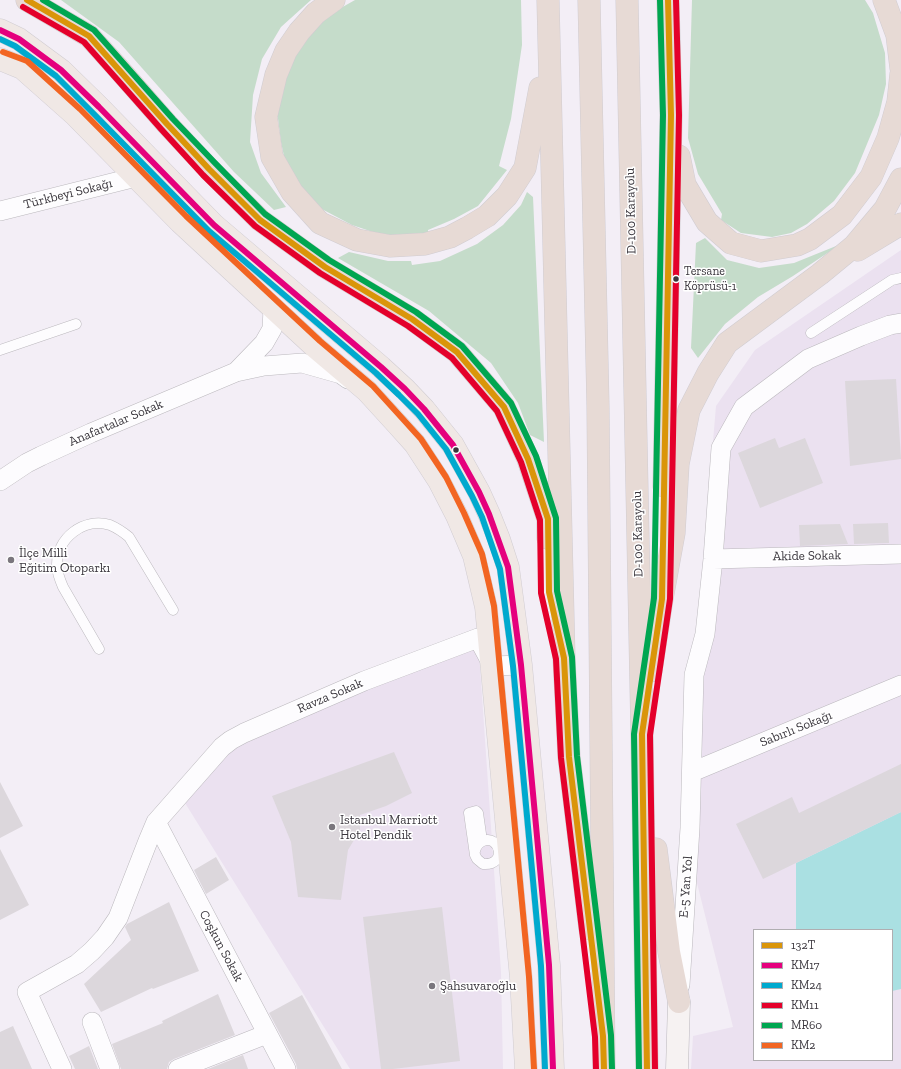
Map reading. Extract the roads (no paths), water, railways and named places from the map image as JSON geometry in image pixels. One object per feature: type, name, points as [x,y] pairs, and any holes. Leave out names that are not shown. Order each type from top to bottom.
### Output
[{"type":"highway","points":[[27,0],[89,36],[177,136],[260,220],[325,267],[412,319],[457,352],[504,407],[528,459],[548,519],[549,592],[564,658]]},
{"type":"highway","points":[[334,0],[316,13],[299,32],[286,51],[276,75],[266,117],[272,157],[292,192],[320,223],[357,240],[390,246],[425,244],[450,237],[487,216],[507,196],[525,168],[548,37]]},
{"type":"highway","points":[[548,0],[564,658],[569,757],[603,1036]]},
{"type":"highway","points":[[590,0],[597,398],[604,1069]]},
{"type":"highway","name":"D-100 Karayolu","points":[[627,0],[648,1069]]},
{"type":"highway","points":[[662,599],[671,115],[668,0]]},
{"type":"highway","points":[[884,0],[897,35],[901,68]]},
{"type":"highway","points":[[671,115],[685,185],[706,222],[731,243],[761,251],[797,245],[810,239],[842,215],[870,177],[888,138],[898,102],[901,74]]},
{"type":"highway","points":[[679,1002],[668,952],[642,734],[662,599],[674,533],[678,464],[689,410],[708,373],[727,343],[820,274],[854,246],[885,209],[901,179]]},
{"type":"highway","points":[[820,274],[901,224]]},
{"type":"main road","points":[[0,30],[19,39],[61,70],[214,225],[381,367],[410,394],[453,445],[477,488],[499,539],[508,567],[521,665],[549,965],[553,1069]]},
{"type":"main road","points":[[0,59],[22,68],[74,115],[180,222],[315,347],[367,391],[415,444],[439,481],[457,516],[474,556],[486,607],[493,666],[504,851],[522,978],[526,1069]]},
{"type":"main road","points":[[504,851],[538,849]]},
{"type":"main road","points":[[677,1069],[679,1002]]},
{"type":"street","name":"Türkbeyi Sokağı","points":[[0,211],[136,177]]},
{"type":"street","points":[[236,372],[264,343],[272,329],[273,309]]},
{"type":"street","name":"E-5 Yan Yol","points":[[679,1002],[690,828],[694,675],[705,634],[713,559],[721,448],[744,407],[808,359],[890,325],[901,324]]},
{"type":"street","points":[[236,372],[264,366],[302,363],[341,374],[367,391]]},
{"type":"street","name":"Anafartalar Sokak","points":[[0,482],[27,463],[41,456],[91,433],[236,372]]},
{"type":"street","name":"Akide Sokak","points":[[713,559],[901,554]]},
{"type":"street","name":"Ravza Sokak","points":[[156,822],[222,747],[244,733],[364,682],[478,638],[493,666]]},
{"type":"street","points":[[493,666],[521,665]]},
{"type":"street","name":"Sabırlı Sokağı","points":[[692,772],[901,685]]},
{"type":"street","points":[[62,1069],[27,992],[77,964],[105,937],[118,918],[156,822]]},
{"type":"street","name":"Coşkun Sokak","points":[[156,822],[286,1069]]},
{"type":"street","points":[[92,1022],[110,1069]]},
{"type":"street","points":[[178,1069],[267,1034]]},
{"type":"lane","points":[[811,333],[892,280],[901,278]]},
{"type":"lane","points":[[0,350],[76,324]]},
{"type":"lane","points":[[98,649],[63,587],[57,566],[58,554],[62,544],[69,535],[78,528],[88,524],[105,524],[120,530],[128,537],[173,610]]},
{"type":"lane","points":[[475,851],[476,847],[482,841],[486,840],[493,842],[504,851],[492,864],[479,862],[475,851],[469,812],[476,811],[478,813],[482,841]]},
{"type":"water","points":[[901,812],[901,989],[893,991],[893,929],[796,929],[796,863]]},
{"type":"place","name":"Tersane Köprüsü-1","points":[[676,279]]},
{"type":"place","name":"İlçe Milli Eğitim Otoparkı","points":[[11,560]]},
{"type":"place","name":"Istanbul Marriott Hotel Pendik","points":[[332,827]]},
{"type":"place","name":"Şahsuvaroğlu","points":[[432,986]]}]
